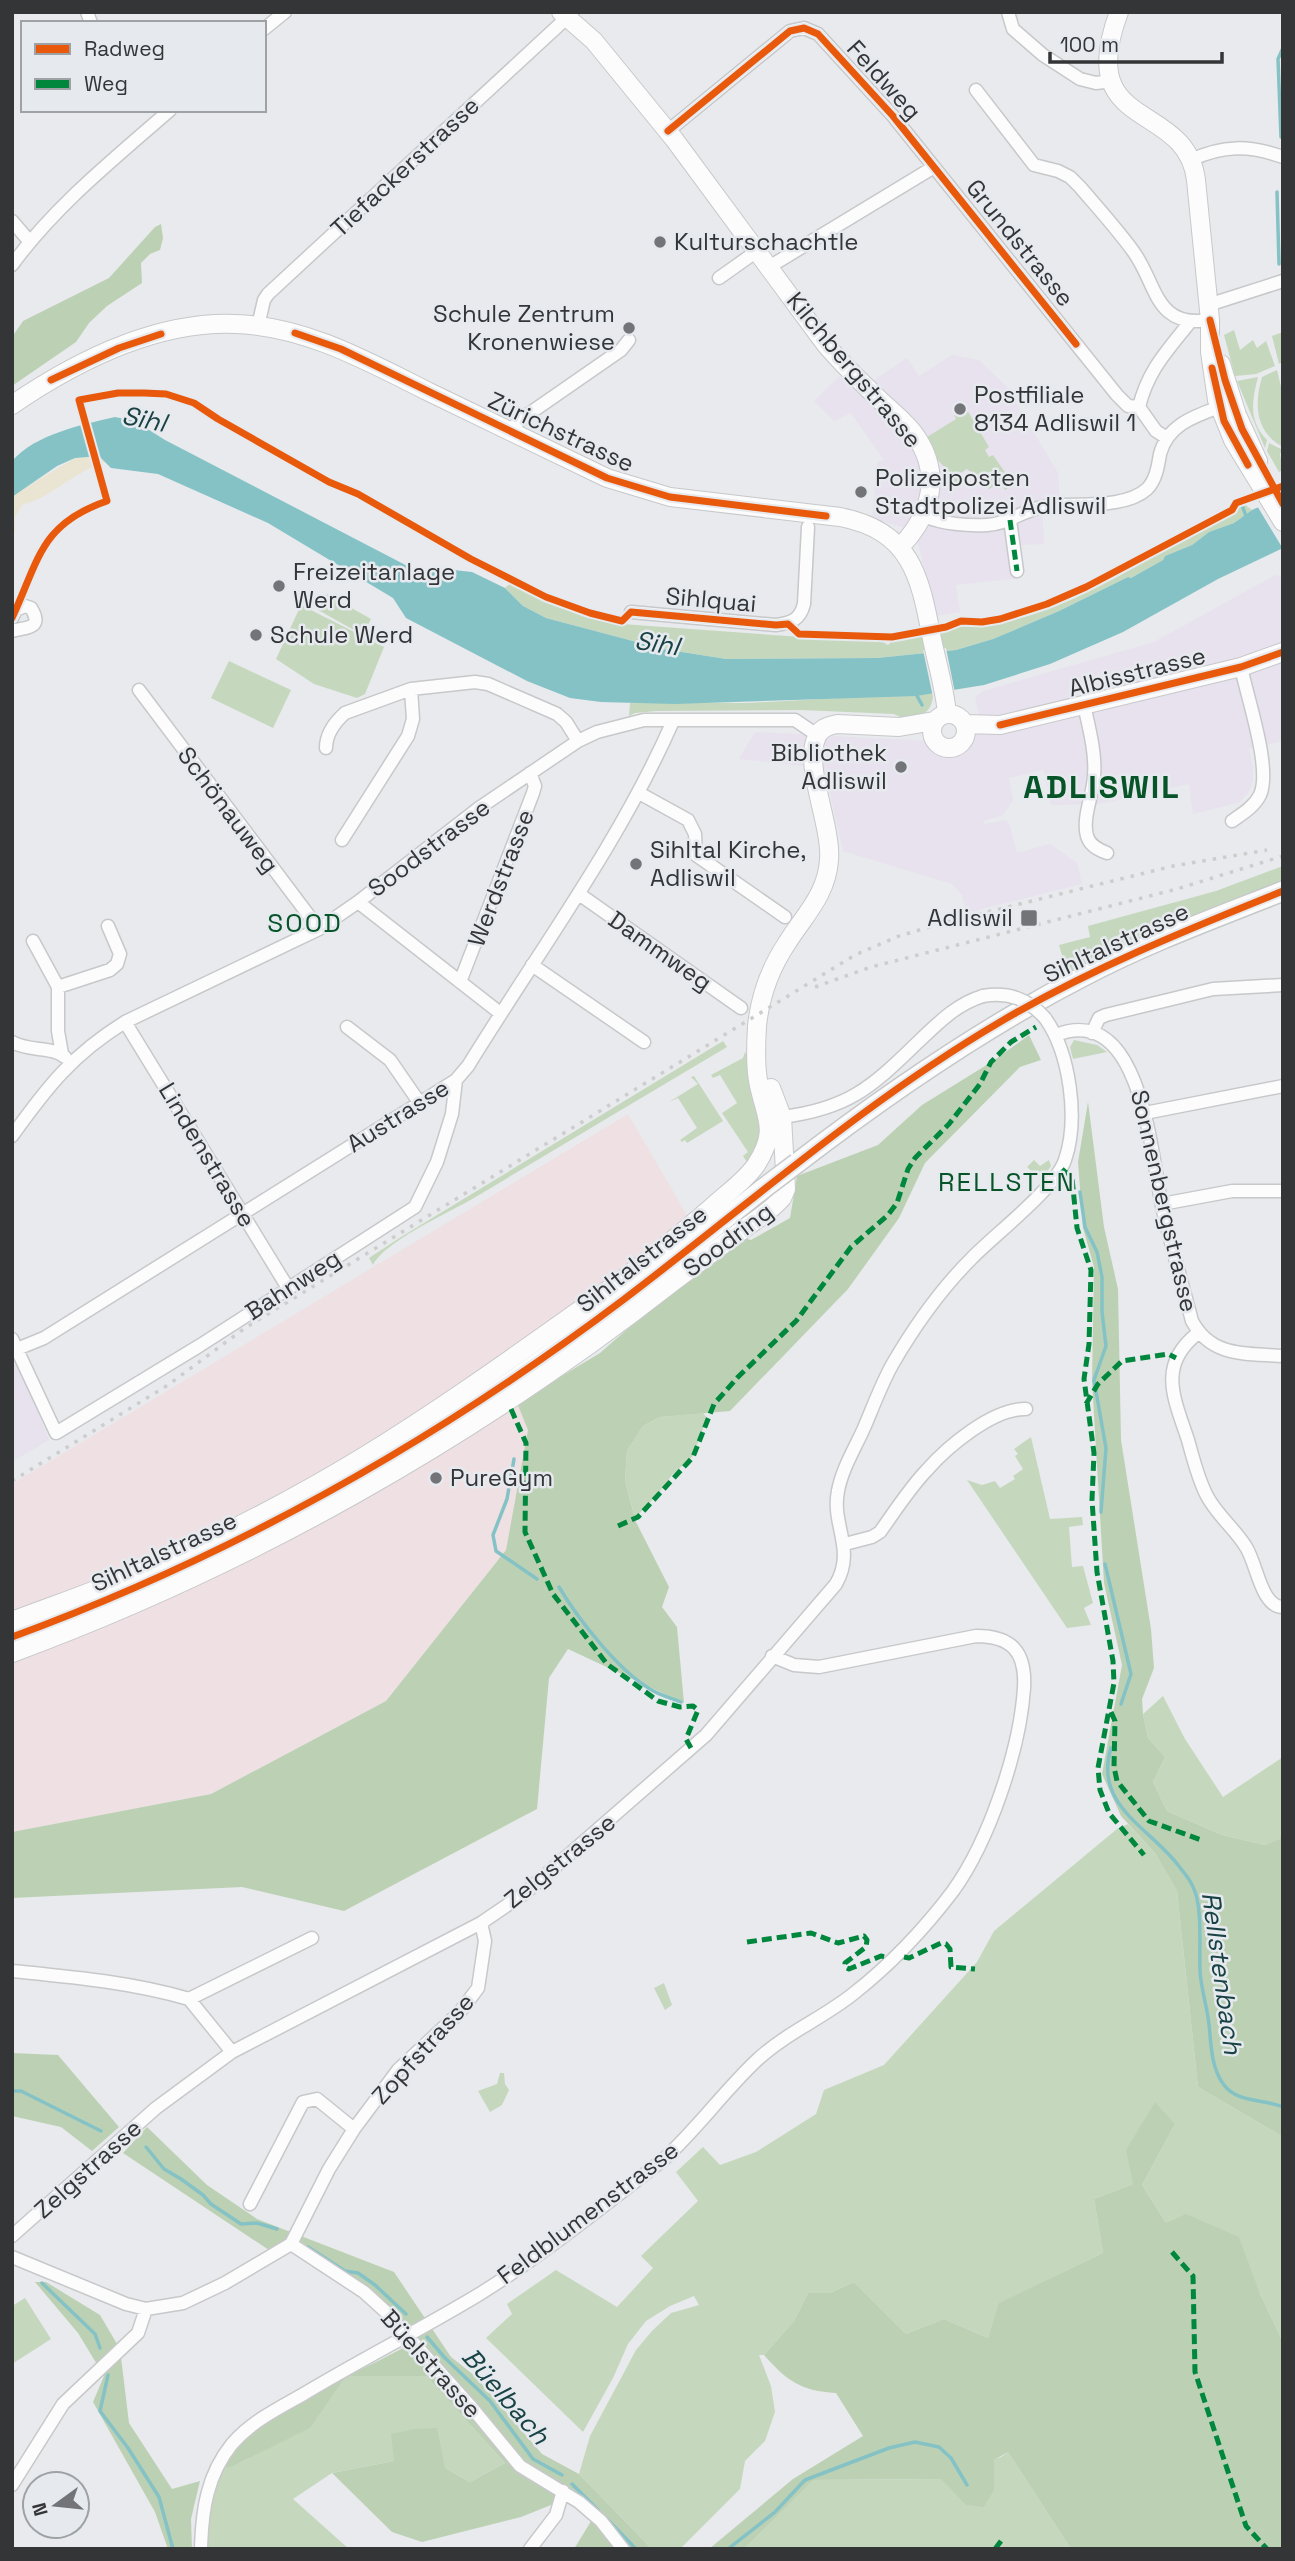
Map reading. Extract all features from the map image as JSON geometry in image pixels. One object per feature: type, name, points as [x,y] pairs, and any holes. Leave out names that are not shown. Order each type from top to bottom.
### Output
[{"type":"main road","name":"Sihltalstrasse","points":[[12,1636],[88,1608],[195,1562],[391,1457],[456,1418],[623,1301],[865,1111],[999,1023],[1083,976],[1163,939],[1283,891]]},
{"type":"street","points":[[268,26],[285,12]]},
{"type":"street","points":[[1008,12],[1013,29],[1043,55],[1080,79],[1097,83],[1111,81]]},
{"type":"street","points":[[1119,12],[1107,49],[1111,81],[1119,96],[1131,108],[1172,136],[1192,160],[1209,312],[1213,381],[1226,405],[1233,440],[1283,504]]},
{"type":"street","name":"Kilchbergstrasse","points":[[567,14],[594,41],[668,131],[836,356],[919,441],[928,462],[930,486],[924,516],[901,546]]},
{"type":"street","name":"Tiefackerstrasse","points":[[258,326],[268,294],[567,14]]},
{"type":"street","name":"Feldweg","points":[[668,131],[790,31],[804,28],[818,34],[934,167]]},
{"type":"street","points":[[976,90],[1034,165],[1058,171],[1070,177],[1080,187],[1140,260],[1151,288],[1162,304],[1178,318],[1190,323]]},
{"type":"street","points":[[12,265],[78,192],[155,115]]},
{"type":"street","points":[[1192,160],[1222,148],[1259,150],[1283,157]]},
{"type":"street","name":"Grundstrasse","points":[[769,267],[934,167],[1117,395],[1128,406],[1139,407],[1156,431],[1167,438]]},
{"type":"street","points":[[12,221],[30,243]]},
{"type":"street","points":[[719,278],[758,251]]},
{"type":"street","points":[[1139,407],[1144,385],[1153,369],[1190,323],[1209,312],[1283,281]]},
{"type":"street","name":"Zürichstrasse","points":[[12,405],[60,375],[138,341],[200,326],[258,326],[295,332],[341,349],[607,478],[647,492],[854,520],[870,526],[901,546],[918,575],[928,620],[940,719]]},
{"type":"street","points":[[510,431],[520,420],[621,350],[629,340]]},
{"type":"street","points":[[924,516],[973,525],[990,525],[1042,507],[1119,501],[1138,495],[1148,488],[1155,478],[1161,450],[1167,438],[1187,420],[1226,405]]},
{"type":"street","points":[[1268,488],[1283,522]]},
{"type":"street","points":[[1010,520],[1017,571]]},
{"type":"street","name":"Sihlquai","points":[[631,612],[776,625],[794,621],[804,604],[808,527]]},
{"type":"street","points":[[12,618],[16,610],[25,606],[31,608],[36,618],[30,628],[12,631]]},
{"type":"street","name":"Albisstrasse","points":[[965,730],[1084,705],[1241,667],[1283,652]]},
{"type":"street","points":[[1232,821],[1255,802],[1264,781],[1261,754],[1241,667]]},
{"type":"street","points":[[326,748],[328,735],[345,713],[411,689],[475,682],[488,684],[557,714],[566,722],[578,741]]},
{"type":"street","points":[[342,840],[408,736],[413,719],[411,689]]},
{"type":"street","name":"Schönauweg","points":[[139,690],[319,929]]},
{"type":"street","points":[[1084,705],[1090,732],[1094,776],[1086,831],[1090,843],[1107,853]]},
{"type":"street","points":[[785,1181],[776,1118],[757,1057],[757,1026],[769,978],[786,944],[816,902],[828,869],[830,856],[814,768],[813,748],[817,735],[828,726],[836,724],[899,727],[940,719],[959,716],[965,730],[960,744],[950,748],[938,745],[940,719]]},
{"type":"street","name":"Soodstrasse","points":[[12,1136],[66,1058],[125,1022],[319,929],[359,902],[443,835],[578,741],[632,722],[795,720],[817,735]]},
{"type":"street","name":"Austrasse","points":[[14,1344],[44,1338],[456,1080],[579,894],[639,793],[673,721]]},
{"type":"street","name":"Werdstrasse","points":[[460,982],[533,793],[535,786],[530,773]]},
{"type":"street","points":[[639,793],[688,820],[694,829],[696,855],[785,917]]},
{"type":"street","name":"Dammweg","points":[[579,894],[741,1008]]},
{"type":"street","points":[[359,902],[500,1013]]},
{"type":"street","points":[[58,987],[110,970],[117,964],[120,954],[108,926]]},
{"type":"street","points":[[33,941],[58,987],[58,1031],[66,1058]]},
{"type":"street","points":[[532,965],[644,1042]]},
{"type":"street","points":[[1056,1035],[1077,1031],[1092,1033],[1099,1018],[1106,1015],[1213,989],[1283,985]]},
{"type":"street","points":[[776,1118],[826,1110],[851,1099],[900,1060],[948,1015],[965,1003],[983,996],[996,994],[1017,998],[1030,1003],[1045,1018],[1056,1035],[1069,1083],[1071,1139],[1065,1160],[1050,1184],[943,1288],[891,1367],[844,1472],[837,1494],[845,1544],[872,1537],[880,1532],[926,1471],[976,1429],[1011,1410],[1026,1409]]},
{"type":"street","name":"Lindenstrasse","points":[[125,1022],[288,1289]]},
{"type":"street","points":[[347,1027],[390,1059],[419,1102]]},
{"type":"street","name":"Sonnenbergstrasse","points":[[1092,1033],[1117,1050],[1128,1065],[1145,1114],[1161,1204],[1192,1321],[1198,1333],[1219,1349],[1235,1353],[1283,1356]]},
{"type":"street","points":[[12,1042],[35,1050],[55,1051],[66,1058]]},
{"type":"street","name":"Bahnweg","points":[[14,1344],[56,1433],[199,1346],[415,1207],[437,1162],[453,1114],[456,1080]]},
{"type":"street","points":[[1145,1114],[1283,1086]]},
{"type":"street","points":[[754,1167],[776,1118]]},
{"type":"street","name":"Soodring","points":[[12,1621],[143,1571],[361,1458],[453,1400],[629,1275],[682,1232],[754,1167],[774,1170],[785,1181],[786,1189],[778,1203],[591,1346],[419,1457],[284,1535],[86,1626],[12,1653]]},
{"type":"street","points":[[1161,1204],[1232,1191],[1283,1191]]},
{"type":"street","points":[[1198,1333],[1176,1358],[1172,1371],[1172,1392],[1206,1495],[1246,1546],[1270,1604],[1283,1607]]},
{"type":"street","name":"Zelgstrasse","points":[[12,2236],[156,2108],[232,2052],[481,1923],[555,1869],[719,1721],[836,1584],[844,1568],[845,1544]]},
{"type":"street","name":"Feldblumenstrasse","points":[[201,2549],[204,2499],[218,2465],[254,2423],[506,2277],[663,2160],[687,2138],[758,2059],[853,1994],[894,1957],[954,1890],[985,1836],[1012,1753],[1025,1674],[1021,1657],[1014,1648],[993,1636],[976,1636],[820,1667],[794,1665],[772,1656]]},
{"type":"street","name":"Zopfstrasse","points":[[291,2244],[329,2169],[354,2129],[398,2070],[459,2013],[478,1988],[485,1941],[481,1923]]},
{"type":"street","points":[[189,1999],[312,1938]]},
{"type":"street","points":[[12,1971],[98,1979],[157,1989],[189,1999],[232,2052]]},
{"type":"street","name":"Zopfstrasse","points":[[250,2204],[303,2102],[317,2099],[354,2129]]},
{"type":"street","points":[[12,2257],[126,2304],[146,2309],[183,2303],[225,2283],[291,2244]]},
{"type":"street","name":"Büelstrasse","points":[[291,2244],[364,2292],[408,2335],[520,2466],[564,2491],[601,2521],[624,2549]]},
{"type":"street","points":[[12,2486],[63,2404],[138,2333],[146,2309]]},
{"type":"street","points":[[530,2549],[556,2515],[564,2491]]},
{"type":"shaded area","points":[[952,355],[979,360],[1007,387],[1058,473],[1060,505],[1042,507],[1044,544],[1021,545],[1020,578],[956,585],[960,612],[936,616],[915,531],[872,518],[877,462],[884,460],[851,413],[834,421],[814,401],[841,375],[858,391],[907,358],[919,376]]},
{"type":"shaded area","points":[[1275,575],[1283,577],[1283,741],[1249,749],[1253,781],[1240,802],[1193,814],[1189,784],[1099,804],[1051,805],[1044,770],[1009,778],[1013,800],[1003,815],[984,821],[985,824],[1004,820],[1009,823],[1017,853],[1050,844],[1077,863],[1082,884],[966,913],[962,895],[952,884],[843,851],[824,768],[739,759],[755,732],[969,743],[979,715],[975,697],[983,691],[1154,642]]},
{"type":"shaded area","points":[[628,1114],[691,1222],[517,1402],[528,1430],[506,1550],[386,1701],[211,1794],[12,1832],[12,1484]]},
{"type":"shaded area","points":[[12,1348],[49,1440],[12,1462]]},
{"type":"green space","points":[[161,224],[163,238],[160,250],[150,254],[141,263],[142,283],[107,306],[89,323],[76,342],[12,386],[12,337],[23,321],[109,278],[155,227]]},
{"type":"green space","points":[[1234,330],[1240,350],[1253,340],[1257,348],[1266,341],[1275,366],[1256,374],[1235,376],[1224,335]]},
{"type":"green space","points":[[1283,332],[1283,362],[1279,364],[1272,336]]},
{"type":"green space","points":[[1277,370],[1283,395],[1283,447],[1267,434],[1258,407],[1262,377]]},
{"type":"green space","points":[[1258,377],[1253,410],[1257,425],[1267,440],[1265,448],[1237,381]]},
{"type":"green space","points":[[966,408],[989,447],[985,450],[989,457],[993,455],[1014,485],[1005,490],[1001,482],[989,489],[976,474],[967,469],[956,476],[961,483],[954,488],[942,475],[947,470],[935,457],[927,437],[956,419],[954,415]]},
{"type":"green space","points":[[1269,443],[1283,450],[1280,454],[1283,470],[1279,472],[1267,451]]},
{"type":"green space","points":[[1243,503],[1252,510],[1234,523],[1209,532],[1192,545],[1165,556],[1163,560],[1131,578],[1128,577],[1059,611],[993,639],[956,650],[877,658],[726,659],[663,649],[546,618],[523,606],[505,588],[511,583],[578,613],[622,624],[879,640],[888,645],[894,639],[954,626],[994,625],[1056,606],[1087,593],[1237,513],[1238,505]]},
{"type":"green space","points":[[327,594],[371,619],[363,635],[318,610]]},
{"type":"green space","points":[[301,605],[384,647],[365,694],[357,698],[314,684],[276,659]]},
{"type":"green space","points":[[229,661],[291,690],[273,728],[211,698]]},
{"type":"green space","points":[[933,693],[930,707],[914,718],[894,714],[801,710],[656,711],[629,716],[630,703],[747,703]]},
{"type":"green space","points":[[1283,866],[1283,880],[1159,929],[1067,973],[1059,945],[1090,937],[1088,926],[1216,891]]},
{"type":"green space","points":[[1029,1035],[1041,1060],[1020,1067],[925,1163],[899,1218],[848,1289],[730,1411],[660,1417],[643,1426],[627,1451],[625,1481],[636,1522],[669,1587],[662,1607],[677,1627],[684,1703],[568,1649],[549,1678],[537,1809],[344,1911],[242,1887],[12,1898],[12,1832],[211,1794],[386,1701],[506,1550],[528,1430],[517,1403],[600,1353],[641,1317],[743,1238],[751,1240],[790,1218],[797,1176],[878,1145],[922,1105]]},
{"type":"green space","points":[[1074,1040],[1097,1045],[1107,1052],[1073,1059],[1070,1047]]},
{"type":"green space","points":[[723,1041],[727,1047],[404,1237],[390,1246],[373,1265],[369,1258],[401,1237]]},
{"type":"green space","points":[[745,1052],[757,1091],[761,1124],[758,1140],[747,1162],[743,1156],[748,1152],[722,1113],[737,1103],[720,1075],[713,1078],[711,1075],[743,1058]]},
{"type":"green space","points":[[694,1076],[723,1121],[687,1143],[680,1140],[697,1128],[678,1098],[669,1102],[698,1084],[691,1077]]},
{"type":"green space","points":[[1088,1102],[1104,1227],[1118,1289],[1121,1440],[1151,1629],[1154,1668],[1142,1699],[1143,1714],[1148,1738],[1165,1757],[1153,1782],[1167,1811],[1222,1835],[1265,1845],[1280,1839],[1283,1827],[1283,2137],[1198,2087],[1177,1891],[1155,1853],[1121,1816],[1102,1774],[1122,1665],[1104,1583],[1092,1381],[1094,1267],[1083,1228],[1078,1162]]},
{"type":"green space","points":[[1034,1160],[1040,1166],[1049,1160],[1051,1166],[1045,1175],[1038,1177],[1027,1167]]},
{"type":"green space","points":[[703,1413],[707,1418],[693,1456],[672,1475],[635,1518],[625,1481],[627,1451],[643,1426],[660,1417]]},
{"type":"green space","points":[[1031,1437],[1050,1519],[1082,1517],[1083,1525],[1069,1527],[1072,1567],[1083,1566],[1093,1603],[1084,1608],[1091,1625],[1067,1628],[967,1480],[982,1485],[995,1481],[1000,1488],[1015,1479],[1013,1476],[1023,1469],[1014,1449]]},
{"type":"green space","points":[[1163,1696],[1185,1739],[1223,1797],[1283,1757],[1281,1839],[1265,1845],[1222,1835],[1167,1811],[1153,1782],[1165,1757],[1148,1738],[1143,1714]]},
{"type":"green space","points":[[1128,1824],[1155,1853],[1177,1891],[1198,2087],[1283,2137],[1283,2342],[1260,2294],[1166,2223],[1142,2185],[1175,2124],[1133,2184],[1094,2199],[1103,2253],[1000,2303],[988,2338],[944,2319],[906,2334],[854,2282],[830,2293],[808,2293],[794,2321],[764,2355],[759,2355],[771,2386],[775,2412],[765,2441],[745,2461],[740,2489],[680,2549],[652,2549],[579,2474],[590,2436],[636,2350],[671,2313],[699,2305],[694,2296],[670,2306],[646,2321],[628,2344],[613,2378],[583,2432],[486,2338],[512,2314],[507,2304],[556,2270],[617,2307],[653,2268],[641,2256],[698,2201],[676,2172],[703,2147],[720,2165],[756,2152],[816,2114],[824,2090],[884,2065],[977,1962],[994,1931],[1117,1829]]},
{"type":"green space","points":[[664,1983],[672,2005],[665,2010],[654,1988]]},
{"type":"green space","points":[[12,2053],[58,2055],[119,2127],[92,2151],[61,2127],[12,2116]]},
{"type":"green space","points":[[500,2073],[504,2073],[505,2084],[509,2090],[502,2105],[490,2112],[478,2091],[497,2084]]},
{"type":"green space","points":[[1155,2102],[1175,2124],[1142,2185],[1166,2223],[1186,2214],[1239,2237],[1260,2294],[1283,2342],[1283,2549],[1071,2549],[1008,2452],[994,2460],[994,2490],[984,2507],[966,2505],[941,2479],[813,2480],[744,2549],[709,2549],[793,2479],[863,2436],[836,2393],[813,2390],[796,2383],[780,2372],[764,2355],[794,2321],[808,2293],[830,2293],[854,2282],[906,2334],[944,2319],[988,2338],[999,2303],[1103,2253],[1094,2199],[1133,2184],[1126,2150]]},
{"type":"green space","points":[[147,2127],[207,2185],[257,2219],[394,2272],[451,2357],[475,2376],[542,2454],[579,2474],[652,2549],[574,2549],[593,2518],[566,2499],[521,2517],[422,2542],[392,2532],[332,2473],[394,2461],[391,2434],[437,2428],[445,2468],[470,2482],[505,2463],[426,2376],[347,2376],[419,2339],[375,2293],[291,2245],[275,2254],[123,2153]]},
{"type":"green space","points":[[35,2282],[46,2282],[100,2315],[120,2349],[129,2423],[172,2489],[200,2481],[191,2519],[192,2549],[168,2549],[155,2512],[93,2402],[104,2376],[78,2333]]},
{"type":"green space","points":[[25,2298],[51,2339],[12,2364],[12,2306]]},
{"type":"green space","points":[[346,2376],[426,2376],[505,2463],[470,2482],[445,2468],[394,2461],[332,2473],[293,2499],[349,2549],[206,2549],[210,2507],[223,2467],[237,2464],[270,2444]]},
{"type":"green space","points":[[345,2377],[310,2428],[231,2467],[223,2467],[240,2445],[262,2426],[286,2409]]},
{"type":"green space","points":[[1008,2452],[1071,2549],[744,2549],[812,2480],[941,2479]]},
{"type":"sand","points":[[99,456],[106,462],[22,505],[15,517],[15,533],[12,535],[12,497],[75,458]]},
{"type":"water","points":[[115,417],[135,421],[165,440],[417,571],[444,569],[472,572],[505,588],[523,606],[546,618],[663,649],[726,659],[877,658],[956,650],[993,639],[1059,611],[1128,577],[1131,578],[1163,560],[1165,556],[1192,545],[1209,532],[1234,523],[1252,510],[1283,496],[1283,548],[1218,579],[1123,632],[1050,664],[984,685],[916,696],[675,704],[601,702],[570,698],[527,681],[406,618],[393,598],[268,523],[158,474],[111,468],[99,456],[75,458],[57,466],[12,497],[12,461],[22,452],[46,437]]},
{"type":"pier","points":[[1283,492],[1283,549],[1256,504]]},
{"type":"pier","points":[[946,648],[955,693],[933,697],[923,650]]},
{"type":"waterway","points":[[1281,137],[1278,59],[1283,48]]},
{"type":"waterway","points":[[1277,192],[1279,264]]},
{"type":"waterway","name":"Sihl","points":[[133,423],[143,411]]},
{"type":"waterway","points":[[1242,505],[1246,516]]},
{"type":"waterway","name":"Rellstenbach","points":[[915,692],[922,705]]},
{"type":"waterway","name":"Rellstenbach","points":[[1080,1192],[1085,1227],[1097,1252],[1102,1277],[1106,1346],[1094,1380],[1106,1448],[1101,1512]]},
{"type":"waterway","points":[[514,1459],[507,1499],[493,1535],[496,1551],[537,1579]]},
{"type":"waterway","name":"Rellstenbach","points":[[1105,1564],[1131,1674],[1121,1704]]},
{"type":"waterway","points":[[559,1587],[588,1628],[625,1670],[654,1691],[681,1702]]},
{"type":"waterway","name":"Rellstenbach","points":[[1111,1748],[1108,1768],[1110,1785],[1117,1800],[1127,1814],[1178,1865],[1196,1895],[1201,1978],[1216,2071],[1224,2085],[1236,2095],[1283,2107]]},
{"type":"waterway","name":"Büelbach","points":[[12,2091],[21,2091],[101,2131]]},
{"type":"waterway","name":"Büelbach","points":[[146,2147],[164,2169],[241,2224],[257,2223],[277,2229]]},
{"type":"waterway","name":"Büelbach","points":[[308,2247],[345,2271],[358,2273],[406,2314]]},
{"type":"waterway","points":[[42,2283],[95,2334],[100,2348]]},
{"type":"waterway","name":"Büelbach","points":[[427,2337],[490,2401],[533,2459],[562,2475]]},
{"type":"waterway","points":[[108,2375],[100,2411],[128,2448],[159,2497],[173,2549]]},
{"type":"waterway","name":"Büelbach","points":[[728,2549],[775,2512],[805,2480],[889,2448],[915,2442],[939,2447],[951,2458],[967,2485]]},
{"type":"waterway","name":"Büelbach","points":[[572,2484],[598,2510]]},
{"type":"waterway","name":"Büelbach","points":[[606,2518],[636,2549]]},
{"type":"railway","points":[[12,1481],[168,1385],[245,1328],[855,955],[899,936],[943,923],[1173,866],[1267,850]]},
{"type":"railway","points":[[815,987],[871,967],[1177,889],[1283,856]]},
{"type":"marked path","points":[[1010,520],[1017,571]]},
{"type":"marked path","points":[[618,1526],[638,1517],[693,1457],[714,1404],[796,1321],[851,1247],[888,1215],[897,1203],[908,1169],[915,1158],[949,1124],[980,1084],[991,1062],[1011,1042],[1036,1027]]},
{"type":"marked path","points":[[1062,1169],[1072,1178],[1077,1228],[1091,1270],[1089,1344],[1084,1379],[1094,1453],[1092,1500],[1097,1572],[1113,1661],[1114,1683],[1098,1768],[1100,1790],[1109,1813],[1144,1855]]},
{"type":"marked path","points":[[1086,1404],[1098,1384],[1122,1361],[1168,1354],[1176,1358]]},
{"type":"marked path","points":[[511,1409],[526,1443],[525,1532],[553,1594],[607,1664],[658,1701],[680,1707],[693,1706],[698,1710],[686,1739],[691,1748]]},
{"type":"marked path","points":[[1111,1712],[1115,1721],[1114,1767],[1117,1781],[1149,1821],[1204,1841]]},
{"type":"marked path","points":[[747,1942],[811,1933],[838,1943],[864,1936],[867,1940],[866,1947],[845,1963],[845,1967],[849,1969],[881,1956],[886,1957]]},
{"type":"marked path","points":[[904,1957],[909,1958],[941,1943],[950,1949],[951,1967],[975,1969]]},
{"type":"marked path","points":[[1172,2252],[1193,2276],[1195,2372],[1246,2526],[1267,2549]]},
{"type":"marked path","points":[[995,2549],[1001,2541]]},
{"type":"cycle path","points":[[668,131],[790,31],[804,28],[818,34],[893,116],[1076,344]]},
{"type":"cycle path","points":[[1210,320],[1225,380],[1242,429],[1283,504]]},
{"type":"cycle path","points":[[295,333],[341,349],[607,478],[670,497],[826,516]]},
{"type":"cycle path","points":[[51,380],[119,348],[161,334]]},
{"type":"cycle path","points":[[1212,368],[1224,421],[1248,465]]},
{"type":"cycle path","points":[[12,618],[44,546],[68,521],[107,501],[79,400],[118,393],[166,394],[194,403],[329,482],[358,494],[471,559],[546,597],[622,621],[631,612],[788,624],[799,634],[892,637],[946,627],[961,621],[1000,619],[1047,604],[1086,587],[1232,510],[1236,503],[1283,486]]},
{"type":"cycle path","points":[[1000,725],[1241,667],[1283,652]]},
{"type":"cycle path","points":[[12,1637],[94,1605],[253,1532],[406,1447],[552,1352],[854,1120],[950,1053],[1000,1022],[1069,985],[1175,936],[1283,891]]},
{"type":"place","name":"Kulturschachtle","points":[[660,242]]},
{"type":"place","name":"Schule Zentrum Kronenwiese","points":[[629,328]]},
{"type":"place","name":"Postfiliale 8134 Adliswil 1","points":[[960,409]]},
{"type":"place","name":"Polizeiposten Stadtpolizei Adliswil","points":[[861,492]]},
{"type":"place","name":"Freizeitanlage Werd","points":[[279,586]]},
{"type":"place","name":"Schule Werd","points":[[256,635]]},
{"type":"place","name":"Bibliothek Adliswil","points":[[901,767]]},
{"type":"place","name":"Sihltal Kirche, Adliswil","points":[[636,864]]},
{"type":"place","name":"Adliswil","points":[[1029,918]]},
{"type":"place","name":"PureGym","points":[[436,1478]]},
{"type":"district","name":"ADLISWIL","points":[[1102,787]]},
{"type":"district","name":"SOOD","points":[[305,923]]},
{"type":"district","name":"RELLSTEN","points":[[1007,1182]]}]
